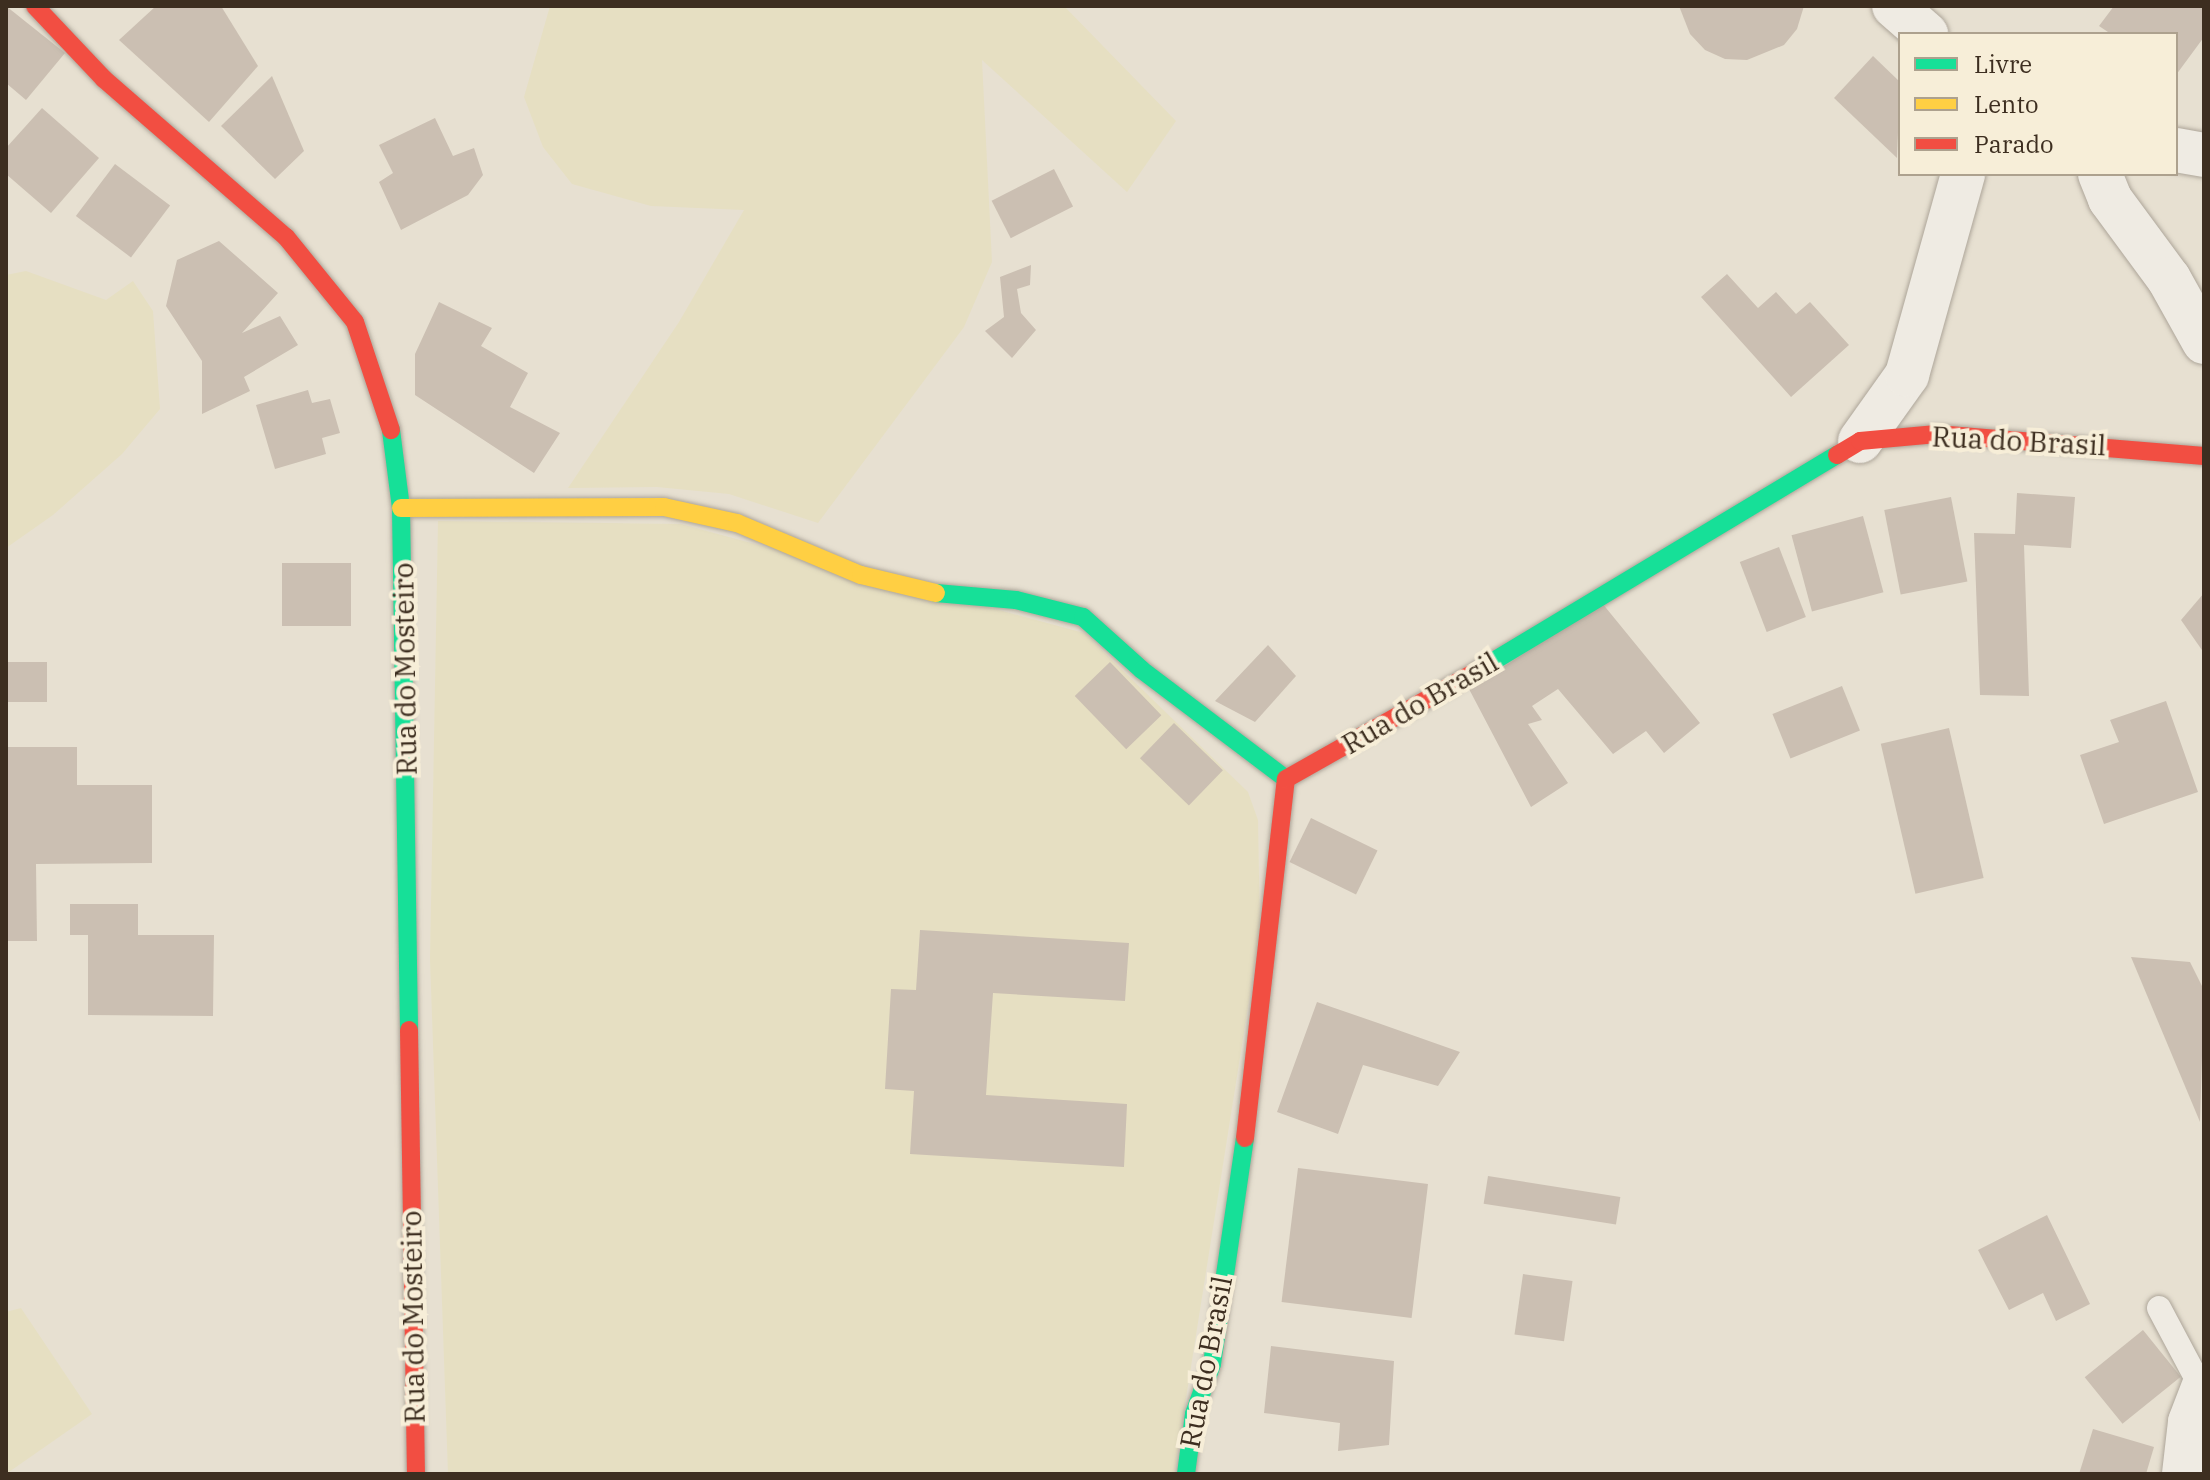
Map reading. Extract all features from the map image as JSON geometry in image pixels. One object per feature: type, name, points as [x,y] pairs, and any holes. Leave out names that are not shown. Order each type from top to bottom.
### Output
[{"type":"street","name":"Rua do Mosteiro","points":[[35,6],[66,23],[104,79],[286,237],[355,322],[389,416],[401,508],[416,1474]]},
{"type":"street","points":[[1894,6],[1924,32]]},
{"type":"street","points":[[2178,150],[2204,155]]},
{"type":"street","points":[[1860,441],[1907,375],[1962,176]]},
{"type":"street","points":[[2101,176],[2110,199],[2169,279],[2204,342]]},
{"type":"street","name":"Rua do Brasil","points":[[1186,1474],[1194,1414],[1212,1364],[1250,1106],[1273,918],[1277,824],[1286,779],[1498,659],[1860,441],[1937,434],[2174,450],[2204,456]]},
{"type":"street","points":[[401,508],[664,507],[737,523],[861,575],[937,593],[1016,600],[1083,617],[1142,670],[1286,779]]},
{"type":"street","points":[[2184,1474],[2203,1386]]},
{"type":"lane","points":[[2159,1308],[2203,1386]]},
{"type":"shaded area","points":[[550,6],[1064,6],[1176,121],[1127,192],[982,60],[992,262],[964,327],[818,523],[729,494],[657,487],[568,488],[679,322],[744,210],[651,206],[572,184],[543,147],[524,97]]},
{"type":"shaded area","points":[[26,271],[106,300],[133,281],[153,311],[160,409],[122,454],[53,515],[6,548],[6,275]]},
{"type":"shaded area","points":[[438,521],[681,524],[1084,633],[1248,792],[1258,820],[1260,931],[1174,1474],[448,1474],[430,959]]},
{"type":"shaded area","points":[[21,1308],[92,1414],[6,1474],[6,1312]]},
{"type":"building","points":[[6,6],[65,53],[26,100],[6,83]]},
{"type":"building","points":[[156,6],[221,6],[258,66],[209,122],[119,40]]},
{"type":"building","points":[[1679,6],[1804,6],[1797,29],[1784,45],[1747,60],[1725,59],[1705,50],[1690,34]]},
{"type":"building","points":[[2114,6],[2204,6],[2204,37],[2178,72],[2178,32],[2108,32],[2099,26]]},
{"type":"building","points":[[1873,56],[1898,80],[1897,158],[1834,98]]},
{"type":"building","points":[[272,76],[304,151],[275,179],[221,126]]},
{"type":"building","points":[[42,108],[99,158],[51,213],[6,174],[6,148]]},
{"type":"building","points":[[435,118],[453,156],[474,148],[483,175],[468,195],[401,230],[379,182],[393,173],[379,145]]},
{"type":"building","points":[[115,164],[170,206],[131,257],[76,216]]},
{"type":"building","points":[[1054,169],[1073,206],[1011,238],[992,201]]},
{"type":"building","points":[[219,241],[278,293],[242,333],[280,316],[298,345],[244,377],[250,391],[202,414],[202,361],[166,306],[177,260]]},
{"type":"building","points":[[1031,265],[1030,285],[1017,289],[1021,313],[1036,330],[1012,358],[985,331],[1004,317],[1000,277]]},
{"type":"building","points":[[1727,274],[1758,308],[1776,292],[1796,314],[1810,302],[1849,345],[1791,397],[1701,297]]},
{"type":"building","points":[[439,302],[492,328],[481,346],[528,373],[510,407],[560,433],[534,473],[415,395],[415,354]]},
{"type":"building","points":[[308,390],[312,403],[330,399],[340,433],[322,438],[326,454],[275,469],[256,405]]},
{"type":"building","points":[[2017,493],[2075,497],[2071,548],[2024,545],[2029,696],[1980,695],[1974,533],[2015,534]]},
{"type":"building","points":[[1951,497],[1967,581],[1901,594],[1884,510]]},
{"type":"building","points":[[1863,516],[1883,592],[1812,611],[1792,535]]},
{"type":"building","points":[[1779,547],[1806,617],[1767,632],[1740,562]]},
{"type":"building","points":[[282,563],[351,563],[351,626],[282,626]]},
{"type":"building","points":[[2204,593],[2204,653],[2181,620]]},
{"type":"building","points":[[1602,603],[1700,723],[1664,753],[1646,731],[1613,754],[1558,689],[1532,706],[1542,720],[1528,724],[1568,783],[1531,807],[1469,689]]},
{"type":"building","points":[[1268,645],[1296,676],[1255,722],[1215,701]]},
{"type":"building","points":[[6,662],[47,662],[47,702],[6,702]]},
{"type":"building","points":[[1110,662],[1161,715],[1126,749],[1075,696]]},
{"type":"building","points":[[1842,686],[1860,731],[1790,759],[1772,714]]},
{"type":"building","points":[[2166,701],[2198,792],[2104,824],[2080,755],[2119,742],[2110,720]]},
{"type":"building","points":[[1174,723],[1223,770],[1189,805],[1140,758]]},
{"type":"building","points":[[1949,728],[1984,878],[1915,894],[1881,744]]},
{"type":"building","points":[[6,747],[77,747],[77,785],[152,785],[152,863],[36,864],[37,941],[6,941]]},
{"type":"building","points":[[1311,818],[1378,850],[1356,894],[1290,862]]},
{"type":"building","points":[[70,904],[138,904],[138,935],[214,935],[213,1016],[88,1015],[88,935],[70,935]]},
{"type":"building","points":[[920,930],[1129,943],[1125,1001],[993,993],[986,1095],[1127,1104],[1124,1167],[910,1154],[914,1091],[885,1089],[891,989],[916,990]]},
{"type":"building","points":[[2131,957],[2190,962],[2204,990],[2200,1122]]},
{"type":"building","points":[[1317,1002],[1460,1052],[1438,1086],[1363,1065],[1338,1134],[1277,1112]]},
{"type":"building","points":[[1298,1168],[1428,1184],[1412,1318],[1282,1302]]},
{"type":"building","points":[[1488,1176],[1620,1197],[1616,1225],[1484,1204]]},
{"type":"building","points":[[2047,1215],[2090,1304],[2056,1321],[2043,1293],[2009,1310],[1978,1250]]},
{"type":"building","points":[[1523,1274],[1573,1281],[1564,1341],[1515,1334]]},
{"type":"building","points":[[2143,1330],[2181,1377],[2122,1424],[2085,1377]]},
{"type":"building","points":[[1271,1346],[1394,1361],[1389,1445],[1338,1451],[1340,1423],[1264,1413]]},
{"type":"building","points":[[2093,1429],[2154,1447],[2146,1474],[2079,1474]]},
{"type":"traffic: fast","points":[[391,430],[401,508],[409,1030]]},
{"type":"traffic: fast","points":[[1477,671],[1837,455]]},
{"type":"traffic: fast","points":[[936,593],[1016,600],[1083,617],[1142,670],[1286,779]]},
{"type":"traffic: fast","points":[[1186,1474],[1194,1414],[1212,1364],[1245,1138]]},
{"type":"traffic: slow","points":[[401,508],[664,507],[737,523],[861,575],[936,593]]},
{"type":"traffic: jam","points":[[35,6],[104,79],[286,237],[355,322],[391,430]]},
{"type":"traffic: jam","points":[[1837,455],[1860,441],[1937,434],[2204,456]]},
{"type":"traffic: jam","points":[[1245,1138],[1286,779],[1477,671]]},
{"type":"traffic: jam","points":[[409,1030],[416,1474]]}]
